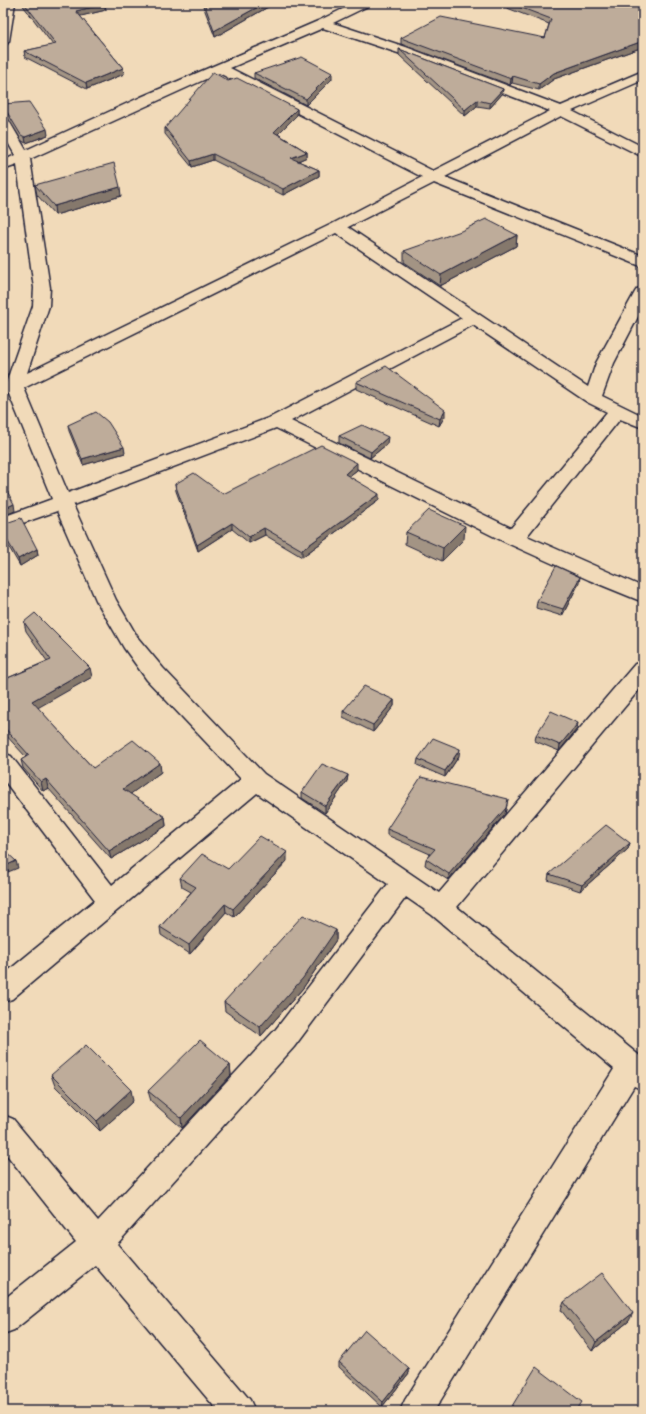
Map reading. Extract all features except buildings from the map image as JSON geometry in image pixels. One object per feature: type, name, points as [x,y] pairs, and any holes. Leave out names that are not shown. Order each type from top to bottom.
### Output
[{"type":"street","points":[[3,41],[4,22],[9,3]]},
{"type":"street","points":[[3,166],[146,100],[322,24],[364,3]]},
{"type":"street","points":[[322,24],[396,47],[561,111],[643,153]]},
{"type":"street","points":[[219,68],[433,177],[643,262]]},
{"type":"street","points":[[8,388],[337,227],[561,111],[643,74]]},
{"type":"street","points":[[3,122],[23,157],[42,288],[41,306],[8,388],[62,501],[106,600],[130,644],[155,674],[256,780],[441,908],[637,1071],[416,1411]]},
{"type":"street","points":[[337,227],[593,398],[643,423]]},
{"type":"street","points":[[593,398],[605,363],[643,292]]},
{"type":"street","points":[[3,524],[277,421],[474,318]]},
{"type":"street","points":[[514,538],[618,410]]},
{"type":"street","points":[[277,421],[514,538],[582,570],[643,595]]},
{"type":"street","points":[[441,908],[643,670]]},
{"type":"street","points":[[3,762],[110,901]]},
{"type":"street","points":[[3,991],[256,780]]},
{"type":"street","points":[[3,1320],[97,1244],[285,1038],[404,882]]},
{"type":"street","points":[[3,1128],[97,1244],[239,1411]]}]
